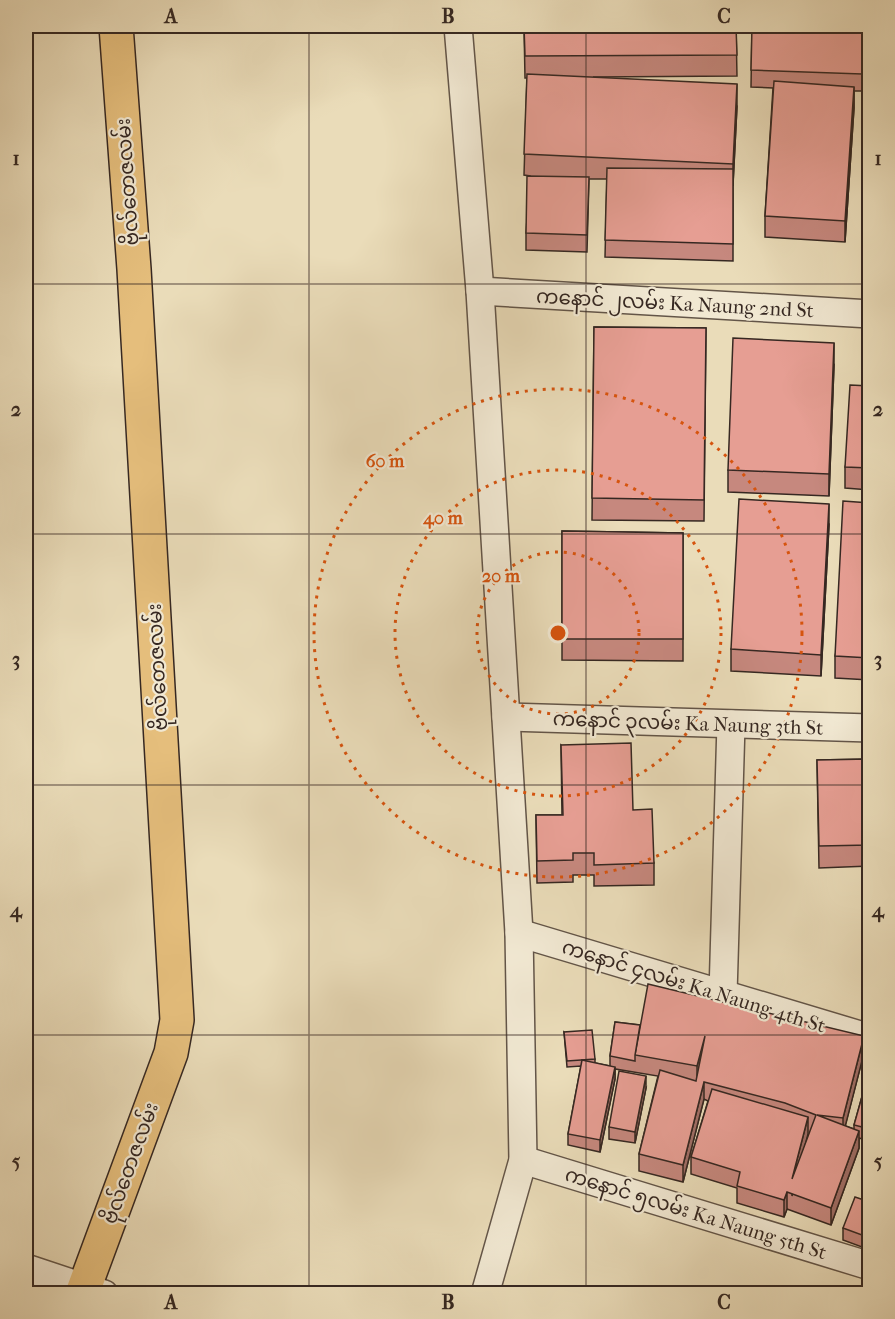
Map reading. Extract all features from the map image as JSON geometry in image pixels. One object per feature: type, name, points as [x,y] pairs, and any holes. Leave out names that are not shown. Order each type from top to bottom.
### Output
[{"type":"main road","name":"ဗိုလ်တေဇလမ်း","points":[[90,1292],[171,1053],[177,1020],[134,281],[116,26]]},
{"type":"street","points":[[458,26],[480,291],[519,933],[523,1160],[485,1293]]},
{"type":"street","name":"ကနောင် ၂လမ်း Ka Naung 2nd St","points":[[480,291],[870,314]]},
{"type":"street","name":"ကနောင် ၃လမ်း Ka Naung 3th St","points":[[506,717],[870,728]]},
{"type":"street","points":[[723,994],[731,724]]},
{"type":"street","name":"ကနောင် ၄လမ်း Ka Naung 4th St","points":[[519,933],[870,1038]]},
{"type":"street","name":"ကနောင် ၅လမ်း Ka Naung 5th St","points":[[523,1160],[870,1266]]},
{"type":"street","points":[[26,1269],[90,1292]]},
{"type":"building","points":[[524,26],[736,26],[737,55],[525,56]]},
{"type":"building","points":[[752,26],[863,26],[862,74],[751,70]]},
{"type":"building","points":[[527,74],[737,84],[733,164],[524,154]]},
{"type":"building","points":[[774,81],[854,87],[845,221],[765,216]]},
{"type":"building","points":[[607,168],[733,169],[733,244],[605,240]]},
{"type":"building","points":[[527,176],[589,177],[587,235],[526,233]]},
{"type":"building","points":[[594,327],[706,328],[704,500],[592,498]]},
{"type":"building","points":[[733,338],[834,343],[829,474],[728,470]]},
{"type":"building","points":[[850,385],[870,386],[870,468],[845,467]]},
{"type":"building","points":[[739,499],[829,504],[821,655],[731,649]]},
{"type":"building","points":[[843,501],[870,503],[870,658],[835,656]]},
{"type":"building","points":[[562,531],[683,533],[683,639],[562,639]]},
{"type":"building","points":[[631,743],[633,810],[652,809],[654,863],[594,865],[594,853],[573,853],[573,860],[537,861],[536,815],[563,815],[561,745]]},
{"type":"building","points":[[870,759],[870,845],[819,846],[817,760]]},
{"type":"building","points":[[648,984],[864,1036],[843,1118],[817,1115],[859,1131],[831,1208],[787,1192],[784,1200],[737,1186],[740,1172],[691,1157],[712,1089],[808,1117],[792,1179],[816,1115],[785,1103],[704,1082],[683,1165],[639,1154],[660,1070],[696,1081],[705,1036],[697,1066],[635,1055]]},
{"type":"building","points":[[615,1022],[640,1025],[635,1061],[610,1056]]},
{"type":"building","points":[[592,1030],[595,1059],[567,1061],[564,1032]]},
{"type":"building","points":[[582,1060],[615,1067],[600,1140],[568,1134]]},
{"type":"building","points":[[870,1068],[870,1129],[854,1125]]},
{"type":"building","points":[[619,1071],[646,1076],[635,1132],[609,1127]]},
{"type":"building","points":[[855,1197],[870,1202],[870,1238],[843,1228]]}]
